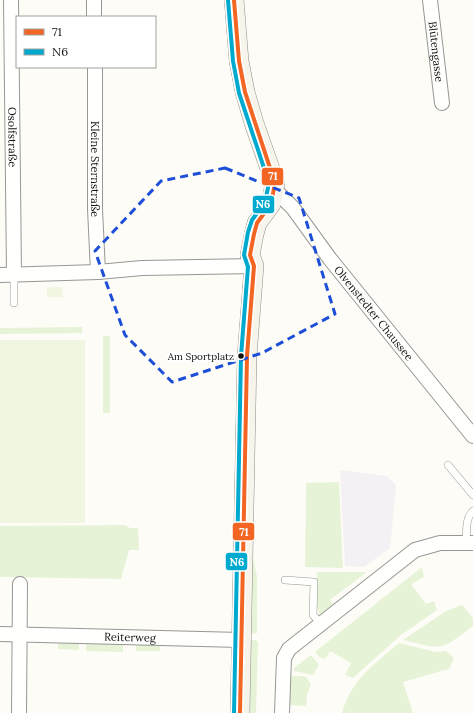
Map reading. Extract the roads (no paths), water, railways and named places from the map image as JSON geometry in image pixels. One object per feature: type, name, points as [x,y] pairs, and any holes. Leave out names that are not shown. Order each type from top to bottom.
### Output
[{"type":"main road","points":[[234,0],[239,61],[245,92],[254,124],[273,174],[273,197],[257,223],[250,255],[254,266],[247,356],[240,713]]},
{"type":"street","name":"Osolfstraße","points":[[7,275],[11,0]]},
{"type":"street","points":[[94,0],[94,16]]},
{"type":"street","name":"Blütengasse","points":[[430,0],[442,103]]},
{"type":"street","name":"Kleine Sternstraße","points":[[95,68],[95,209],[98,272]]},
{"type":"street","name":"Olvenstedter Chaussee","points":[[273,197],[293,208],[330,259],[473,436]]},
{"type":"street","points":[[7,275],[98,272],[142,268],[254,266]]},
{"type":"street","points":[[282,713],[285,654],[289,649],[415,550],[440,544],[470,542]]},
{"type":"street","points":[[18,713],[20,584]]},
{"type":"street","name":"Reiterweg","points":[[0,634],[241,640]]},
{"type":"lane","points":[[7,275],[14,303]]},
{"type":"lane","points":[[448,465],[473,495]]},
{"type":"lane","points":[[470,542],[467,523],[470,514],[473,511]]},
{"type":"lane","points":[[285,580],[314,582],[313,615],[321,624]]},
{"type":"place","name":"Am Sportplatz","points":[[241,356]]}]
